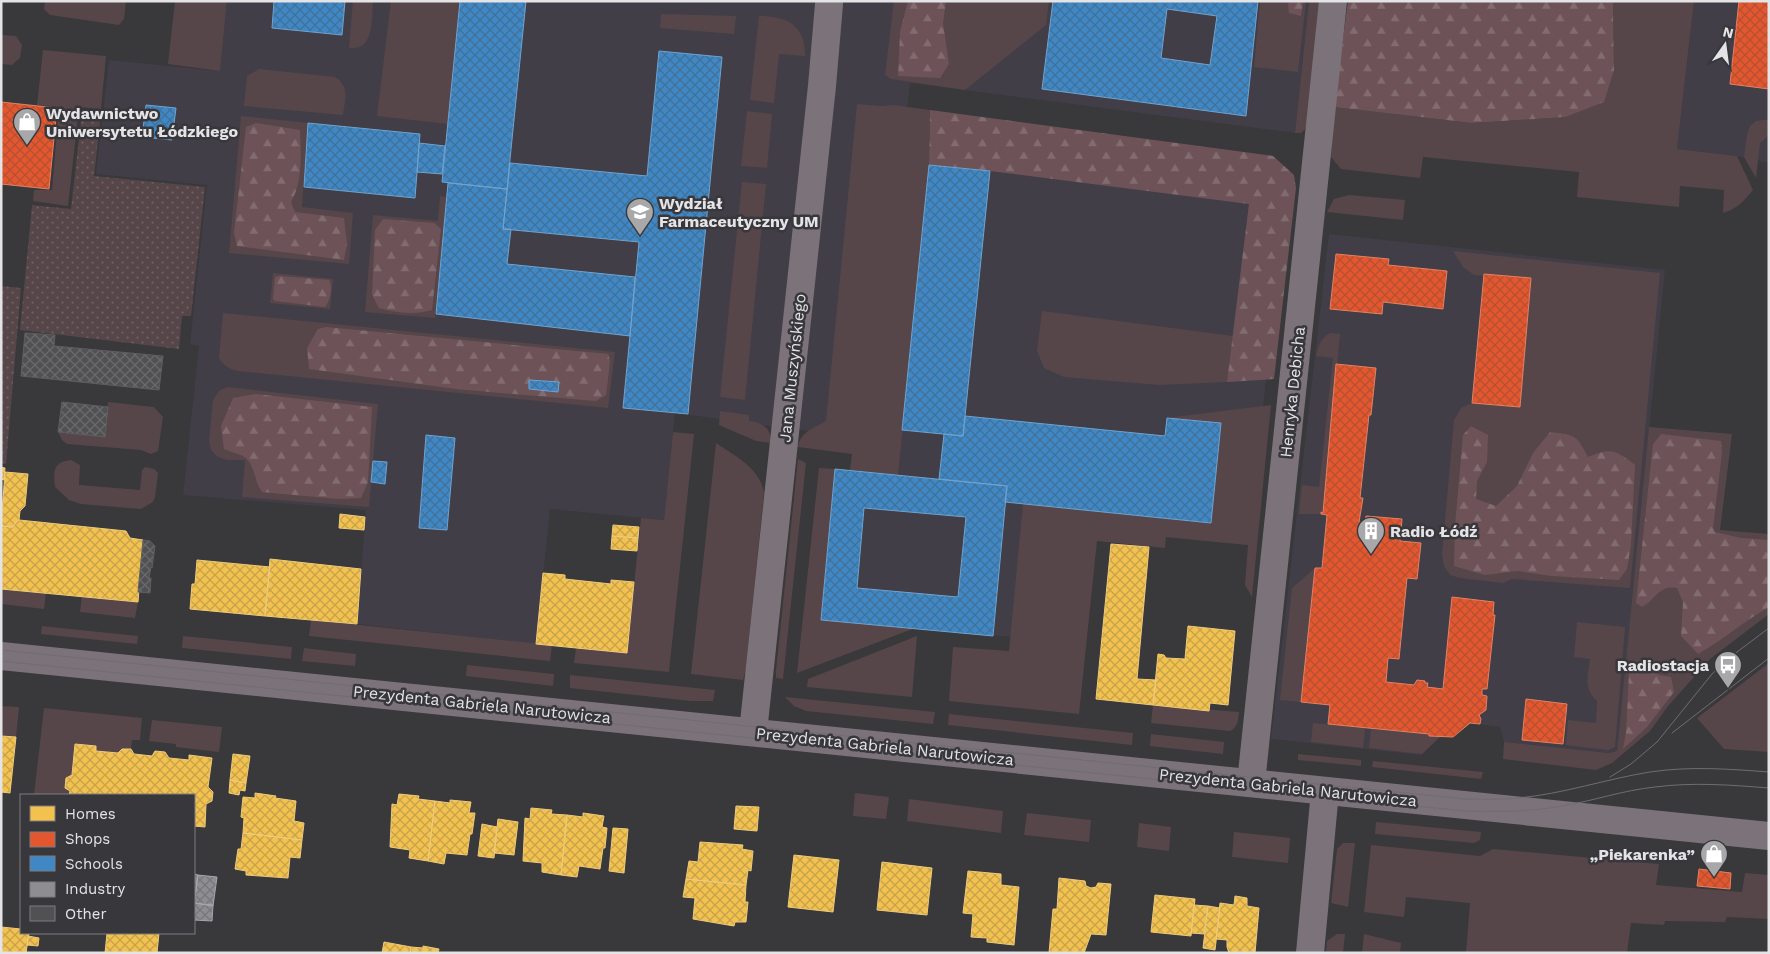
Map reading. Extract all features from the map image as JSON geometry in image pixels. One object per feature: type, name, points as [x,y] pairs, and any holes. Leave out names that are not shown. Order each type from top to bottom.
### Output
[{"type":"street","name":"Henryka Debicha","points":[[1251,783],[1333,1]]},
{"type":"street","name":"Jana Muszyńskiego","points":[[753,732],[822,86],[829,4]]},
{"type":"street","name":"Prezydenta Gabriela Narutowicza","points":[[1,656],[1769,836]]},
{"type":"street","points":[[1310,953],[1325,791]]},
{"type":"shaded area","points":[[45,1],[126,1],[124,19],[119,25],[50,15],[44,9]]},
{"type":"shaded area","points":[[175,1],[227,1],[220,71],[168,64]]},
{"type":"shaded area","points":[[227,1],[1309,1],[1295,133],[910,83],[903,145],[1287,188],[1248,545],[1095,531],[1084,643],[821,620],[835,469],[858,472],[861,438],[675,413],[664,520],[550,509],[536,644],[357,624],[366,510],[183,495],[199,346],[190,344],[207,185],[96,174],[109,60],[220,71]]},
{"type":"shaded area","points":[[353,1],[373,1],[371,30],[364,44],[355,48],[349,48]]},
{"type":"shaded area","points":[[391,1],[460,1],[448,124],[377,116]]},
{"type":"shaded area","points":[[894,1],[1049,1],[1046,25],[965,90],[891,79],[885,75]]},
{"type":"shaded area","points":[[1260,1],[1306,1],[1298,72],[1254,67]]},
{"type":"shaded area","points":[[1309,1],[1321,1],[1310,118],[1301,133],[1295,133]]},
{"type":"shaded area","points":[[1613,1],[1694,1],[1677,149],[1737,156],[1753,190],[1736,207],[1723,213],[1724,190],[1680,186],[1679,207],[1577,197],[1579,172],[1423,157],[1420,178],[1341,169],[1331,157],[1334,107],[1472,123],[1565,117],[1614,70]]},
{"type":"shaded area","points":[[1694,1],[1769,1],[1769,163],[1737,156],[1677,149]]},
{"type":"shaded area","points":[[661,14],[736,16],[734,34],[660,28]]},
{"type":"shaded area","points":[[759,16],[786,20],[798,30],[804,45],[805,56],[779,54],[774,103],[750,100]]},
{"type":"shaded area","points":[[1,36],[16,36],[22,45],[20,58],[12,65],[1,64]]},
{"type":"shaded area","points":[[43,50],[106,56],[101,109],[79,107],[68,206],[33,201],[34,190],[52,190],[59,107],[37,105]]},
{"type":"shaded area","points":[[259,69],[335,77],[345,89],[343,115],[244,106],[247,76]]},
{"type":"shaded area","points":[[857,104],[894,105],[930,110],[929,165],[898,475],[850,470],[852,454],[798,447],[805,434],[826,421]]},
{"type":"shaded area","points":[[747,111],[772,114],[767,168],[741,166]]},
{"type":"shaded area","points":[[82,112],[101,113],[94,176],[205,187],[191,316],[182,316],[179,349],[20,330],[32,205],[71,209]]},
{"type":"shaded area","points":[[241,116],[308,123],[302,207],[353,213],[349,264],[229,253]]},
{"type":"shaded area","points":[[1769,120],[1769,135],[1760,143],[1756,178],[1744,157],[1747,135],[1750,126],[1756,121]]},
{"type":"shaded area","points":[[742,182],[766,184],[745,400],[720,397]]},
{"type":"shaded area","points":[[1349,195],[1405,200],[1403,220],[1327,212],[1334,199]]},
{"type":"shaded area","points":[[440,196],[447,197],[435,318],[365,312],[373,215],[438,221]]},
{"type":"shaded area","name":"Radio Łódź","points":[[1329,234],[1665,270],[1617,751],[1609,753],[1504,742],[1500,727],[1470,723],[1440,735],[1422,755],[1271,739]]},
{"type":"shaded area","points":[[1453,251],[1660,273],[1630,588],[1512,579],[1503,583],[1460,578],[1450,575],[1444,566],[1442,554],[1454,420],[1461,408],[1472,403],[1520,407],[1531,279],[1474,275],[1463,267]]},
{"type":"shaded area","points":[[273,273],[333,279],[330,309],[270,303]]},
{"type":"shaded area","points":[[1,286],[21,288],[6,464],[1,463]]},
{"type":"shaded area","points":[[1042,311],[1233,336],[1227,382],[1160,385],[1064,377],[1044,368],[1037,351]]},
{"type":"shaded area","points":[[223,313],[615,352],[608,408],[238,371],[227,367],[219,358]]},
{"type":"shaded area","points":[[1331,333],[1340,334],[1323,513],[1299,514],[1302,485],[1319,487],[1333,358],[1316,356],[1322,339]]},
{"type":"shaded area","points":[[228,387],[378,404],[369,507],[242,497],[245,460],[227,460],[218,457],[211,450],[209,441],[213,400],[220,390]]},
{"type":"shaded area","points":[[108,402],[154,407],[163,417],[158,451],[151,454],[141,450],[67,444],[62,440],[58,432],[104,437]]},
{"type":"shaded area","points":[[1271,405],[1252,597],[1245,585],[1248,545],[1166,537],[1165,548],[1097,541],[1079,714],[949,701],[953,647],[1009,651],[1023,504],[1211,523],[1221,423],[1167,418]]},
{"type":"shaded area","points":[[720,411],[749,415],[749,421],[758,423],[768,430],[771,443],[756,441],[719,425]]},
{"type":"shaded area","points":[[1649,427],[1732,434],[1720,530],[1769,534],[1769,614],[1710,659],[1669,705],[1650,731],[1612,763],[1596,770],[1503,759],[1504,742],[1609,753],[1617,751]]},
{"type":"shaded area","points":[[673,432],[694,434],[669,672],[574,663],[576,648],[627,652],[641,518],[664,520]]},
{"type":"shaded area","points":[[716,443],[752,469],[761,483],[764,492],[746,668],[743,680],[691,674]]},
{"type":"shaded area","points":[[798,459],[806,463],[783,679],[776,678],[776,671]]},
{"type":"shaded area","points":[[71,460],[80,465],[79,485],[140,490],[142,470],[145,467],[154,469],[158,473],[153,502],[141,509],[81,504],[69,500],[55,487],[54,472],[58,465]]},
{"type":"shaded area","points":[[819,468],[835,469],[821,619],[915,628],[797,673]]},
{"type":"shaded area","points":[[1315,568],[1301,702],[1280,700],[1292,588]]},
{"type":"shaded area","points":[[1,589],[46,593],[44,609],[1,604]]},
{"type":"shaded area","points":[[82,596],[138,602],[135,618],[80,612]]},
{"type":"shaded area","points":[[311,620],[552,645],[550,661],[309,636]]},
{"type":"shaded area","points":[[1577,622],[1625,627],[1615,747],[1608,750],[1566,745],[1568,720],[1596,723],[1597,701],[1588,686],[1590,659],[1574,657]]},
{"type":"shaded area","points":[[42,626],[138,636],[137,644],[41,634]]},
{"type":"shaded area","points":[[183,636],[292,647],[291,659],[182,648]]},
{"type":"shaded area","points":[[917,636],[912,697],[807,687],[808,679]]},
{"type":"shaded area","points":[[304,648],[356,654],[355,666],[302,661]]},
{"type":"shaded area","points":[[1769,663],[1769,752],[1724,749],[1697,718]]},
{"type":"shaded area","points":[[467,665],[554,674],[553,686],[466,676]]},
{"type":"shaded area","points":[[570,675],[715,690],[713,701],[691,701],[570,688]]},
{"type":"shaded area","points":[[785,697],[935,712],[933,724],[806,711],[794,706]]},
{"type":"shaded area","points":[[1153,705],[1239,712],[1236,726],[1230,731],[1151,723]]},
{"type":"shaded area","points":[[1,706],[19,707],[16,737],[1,736]]},
{"type":"shaded area","points":[[44,708],[142,718],[140,740],[132,740],[131,749],[122,749],[118,753],[96,751],[96,746],[75,744],[72,775],[66,778],[65,788],[70,791],[69,794],[34,794]]},
{"type":"shaded area","points":[[949,714],[1133,733],[1132,745],[948,725]]},
{"type":"shaded area","points":[[152,720],[222,727],[219,752],[176,747],[176,744],[149,741]]},
{"type":"shaded area","points":[[1313,723],[1365,728],[1363,748],[1311,742]]},
{"type":"shaded area","points":[[1371,729],[1429,734],[1429,736],[1440,737],[1422,754],[1369,748]]},
{"type":"shaded area","points":[[1151,734],[1224,742],[1223,754],[1150,746]]},
{"type":"shaded area","points":[[1298,754],[1361,760],[1361,766],[1298,760]]},
{"type":"shaded area","points":[[1373,761],[1483,772],[1481,779],[1372,767]]},
{"type":"shaded area","points":[[855,793],[889,797],[886,819],[853,816]]},
{"type":"shaded area","points":[[909,799],[1003,811],[1001,833],[907,821]]},
{"type":"shaded area","points":[[1027,813],[1091,820],[1089,842],[1024,835]]},
{"type":"shaded area","points":[[1376,822],[1481,832],[1480,840],[1474,843],[1375,834]]},
{"type":"shaded area","points":[[1139,823],[1171,827],[1169,851],[1137,847]]},
{"type":"shaded area","points":[[1234,832],[1290,838],[1288,863],[1232,857]]},
{"type":"shaded area","points":[[1343,843],[1355,843],[1348,907],[1331,903],[1337,849]]},
{"type":"shaded area","points":[[1371,845],[1480,856],[1493,849],[1659,864],[1656,885],[1742,892],[1745,873],[1769,875],[1769,919],[1727,917],[1725,922],[1665,921],[1664,925],[1631,923],[1627,953],[1466,953],[1470,903],[1406,897],[1404,917],[1364,912]]},
{"type":"shaded area","points":[[1337,934],[1345,934],[1343,953],[1326,953],[1327,941]]},
{"type":"shaded area","points":[[1364,934],[1401,943],[1400,953],[1362,953]]},
{"type":"green space","points":[[908,1],[946,1],[943,23],[949,64],[940,78],[898,76],[900,32]]},
{"type":"green space","points":[[1288,1],[1303,1],[1301,16],[1289,13]]},
{"type":"green space","points":[[1348,1],[1613,1],[1614,70],[1604,102],[1565,117],[1472,123],[1334,107]]},
{"type":"green space","points":[[930,110],[1273,156],[1294,175],[1296,188],[1274,379],[1227,382],[1249,204],[929,165]]},
{"type":"green space","points":[[256,123],[300,130],[301,158],[298,185],[291,202],[295,212],[344,218],[347,244],[344,260],[237,246],[234,233],[246,127]]},
{"type":"green space","points":[[383,219],[434,223],[441,229],[432,310],[406,313],[379,308],[372,295],[375,230]]},
{"type":"green space","points":[[275,277],[329,280],[331,290],[327,304],[325,307],[275,301],[273,299]]},
{"type":"green space","points":[[326,327],[608,354],[610,361],[606,395],[596,401],[456,389],[309,369],[307,348],[318,329]]},
{"type":"green space","points":[[256,394],[372,407],[368,482],[361,498],[338,499],[262,492],[247,459],[224,449],[221,426],[233,398]]},
{"type":"green space","points":[[1471,426],[1488,435],[1487,462],[1477,481],[1476,499],[1496,506],[1517,486],[1533,453],[1550,432],[1574,437],[1581,444],[1588,457],[1608,451],[1618,453],[1635,465],[1631,544],[1627,569],[1619,580],[1552,576],[1518,571],[1485,575],[1454,566],[1455,526],[1463,435]]},
{"type":"green space","points":[[1661,434],[1721,441],[1722,452],[1713,528],[1715,532],[1741,538],[1769,540],[1769,607],[1698,654],[1681,636],[1683,602],[1677,588],[1661,591],[1642,607],[1636,603],[1653,444]]},
{"type":"green space","points":[[1646,660],[1659,675],[1671,677],[1674,692],[1647,727],[1623,749],[1626,733],[1629,672],[1636,661]]},
{"type":"building: Homes","points":[[1,467],[5,468],[4,480],[1,479]]},
{"type":"building: Homes","points":[[5,472],[28,474],[25,506],[20,511],[19,520],[13,527],[1,526]]},
{"type":"building: Homes","points":[[340,514],[365,517],[364,530],[339,528]]},
{"type":"building: Homes","points":[[19,520],[126,531],[130,538],[143,540],[138,602],[1,589],[1,526],[13,527]]},
{"type":"building: Homes","points":[[613,525],[639,527],[638,538],[612,536]]},
{"type":"building: Homes","points":[[612,536],[638,538],[637,551],[611,549]]},
{"type":"building: Homes","points":[[1111,544],[1149,547],[1137,679],[1156,680],[1153,705],[1096,699]]},
{"type":"building: Homes","points":[[270,559],[361,569],[357,624],[265,616]]},
{"type":"building: Homes","points":[[197,560],[270,567],[265,616],[190,609],[192,584],[195,584]]},
{"type":"building: Homes","points":[[543,573],[565,575],[565,579],[611,584],[611,580],[634,582],[627,653],[536,644]]},
{"type":"building: Homes","points":[[1188,626],[1235,631],[1228,705],[1210,703],[1209,711],[1153,705],[1158,654],[1164,655],[1166,658],[1185,659]]},
{"type":"building: Homes","points":[[1,736],[16,737],[10,793],[1,792]]},
{"type":"building: Homes","points":[[75,744],[96,746],[96,751],[118,753],[122,749],[131,749],[134,754],[152,756],[155,751],[165,752],[169,758],[189,760],[189,755],[212,758],[208,787],[213,792],[212,801],[206,804],[205,827],[195,826],[195,794],[69,794],[70,791],[65,788],[66,778],[72,775]]},
{"type":"building: Homes","points":[[233,754],[250,756],[246,783],[230,780]]},
{"type":"building: Homes","points":[[230,780],[246,783],[245,791],[240,790],[239,795],[229,793]]},
{"type":"building: Homes","points":[[255,793],[296,801],[294,821],[304,823],[302,840],[243,833],[244,818],[241,817],[243,797],[255,798]]},
{"type":"building: Homes","points":[[399,794],[419,796],[418,799],[435,801],[428,861],[409,858],[410,850],[390,847],[392,804],[397,805]]},
{"type":"building: Homes","points":[[450,800],[471,802],[469,813],[475,813],[467,855],[446,853],[444,864],[428,861],[435,801],[450,803]]},
{"type":"building: Homes","points":[[736,806],[759,807],[757,831],[734,829]]},
{"type":"building: Homes","points":[[531,808],[552,810],[551,814],[567,815],[561,875],[542,872],[542,863],[523,861],[525,818],[530,819]]},
{"type":"building: Homes","points":[[583,813],[604,816],[602,827],[607,828],[600,869],[579,866],[577,877],[561,875],[567,815],[583,817]]},
{"type":"building: Homes","points":[[498,819],[518,822],[514,855],[494,853]]},
{"type":"building: Homes","points":[[482,824],[497,827],[494,858],[478,856]]},
{"type":"building: Homes","points":[[613,828],[628,829],[624,873],[609,871]]},
{"type":"building: Homes","points":[[243,833],[302,840],[300,858],[290,857],[288,878],[246,875],[246,871],[235,869],[238,849],[241,849]]},
{"type":"building: Homes","points":[[700,842],[743,845],[742,849],[753,851],[751,871],[748,870],[746,885],[686,879],[689,861],[698,862]]},
{"type":"building: Homes","points":[[794,855],[839,860],[833,912],[788,907]]},
{"type":"building: Homes","points":[[882,862],[932,868],[927,915],[877,910]]},
{"type":"building: Homes","points":[[968,871],[1001,874],[1001,885],[1019,887],[1014,945],[987,942],[987,938],[971,937],[973,914],[963,913]]},
{"type":"building: Homes","points":[[1059,878],[1085,881],[1086,886],[1091,888],[1096,887],[1098,883],[1111,884],[1106,935],[1091,934],[1084,953],[1049,953],[1053,909],[1057,909]]},
{"type":"building: Homes","points":[[686,879],[746,885],[745,902],[748,902],[746,922],[735,922],[734,926],[693,919],[695,898],[683,897]]},
{"type":"building: Homes","points":[[1155,895],[1195,899],[1191,936],[1151,932]]},
{"type":"building: Homes","points":[[1235,896],[1247,898],[1247,906],[1259,908],[1255,953],[1229,953],[1227,940],[1216,939],[1220,903],[1234,905]]},
{"type":"building: Homes","points":[[1194,905],[1208,906],[1204,934],[1191,933]]},
{"type":"building: Homes","points":[[1208,906],[1220,908],[1215,950],[1203,948]]},
{"type":"building: Homes","points":[[1,927],[20,929],[20,934],[29,934],[26,953],[1,953]]},
{"type":"building: Homes","points":[[107,934],[159,934],[157,953],[105,953]]},
{"type":"building: Homes","points":[[28,936],[39,938],[38,946],[27,945]]},
{"type":"building: Homes","points":[[384,942],[411,947],[410,953],[382,953]]},
{"type":"building: Homes","points":[[423,946],[439,949],[438,953],[410,953],[411,947],[423,948]]},
{"type":"building: Shops","points":[[1739,1],[1769,1],[1769,89],[1730,84]]},
{"type":"building: Shops","name":"Wydawnictwo Uniwersytetu Łódzkiego","points":[[1,102],[57,108],[49,189],[1,184]]},
{"type":"building: Shops","points":[[1336,254],[1389,259],[1388,265],[1447,271],[1443,309],[1383,302],[1382,314],[1330,309]]},
{"type":"building: Shops","points":[[1484,274],[1531,278],[1520,407],[1472,403]]},
{"type":"building: Shops","name":"Radio Łódź","points":[[1336,364],[1376,368],[1371,415],[1369,415],[1360,498],[1363,498],[1359,522],[1365,523],[1366,516],[1402,519],[1400,541],[1421,543],[1417,579],[1407,578],[1399,659],[1388,658],[1386,682],[1414,685],[1417,680],[1428,683],[1427,687],[1443,689],[1452,597],[1494,602],[1493,615],[1495,615],[1487,689],[1482,689],[1482,695],[1487,696],[1486,710],[1479,715],[1481,719],[1480,724],[1470,723],[1453,737],[1328,724],[1330,705],[1301,702],[1315,568],[1322,568],[1327,515],[1321,514],[1321,512],[1323,513]]},
{"type":"building: Shops","points":[[1526,699],[1567,704],[1563,744],[1522,740]]},
{"type":"building: Shops","points":[[1699,869],[1731,873],[1730,889],[1697,886]]},
{"type":"building: Schools","points":[[274,1],[345,1],[342,35],[272,28]]},
{"type":"building: Schools","points":[[460,1],[526,1],[507,189],[442,182]]},
{"type":"building: Schools","points":[[1053,1],[1258,1],[1246,116],[1042,89]],"holes":[[[1167,9],[1217,16],[1210,65],[1161,58]]]},
{"type":"building: Schools","name":"Wydział Farmaceutyczny UM","points":[[659,51],[722,57],[688,414],[623,408],[639,242],[503,229],[510,163],[647,176]]},
{"type":"building: Schools","points":[[146,105],[176,108],[172,140],[142,137]]},
{"type":"building: Schools","points":[[308,123],[420,134],[415,198],[304,187]]},
{"type":"building: Schools","points":[[419,143],[445,146],[442,174],[417,172]]},
{"type":"building: Schools","points":[[929,165],[990,171],[963,436],[902,430]]},
{"type":"building: Schools","points":[[448,183],[507,189],[503,229],[511,229],[507,264],[635,277],[630,336],[436,314]]},
{"type":"building: Schools","points":[[529,380],[559,382],[558,392],[529,389]]},
{"type":"building: Schools","points":[[965,416],[1165,436],[1167,418],[1221,423],[1211,523],[1005,502],[1007,486],[939,479],[944,434],[963,436]]},
{"type":"building: Schools","points":[[426,435],[455,438],[447,530],[419,528]]},
{"type":"building: Schools","points":[[373,461],[387,462],[385,484],[371,482]]},
{"type":"building: Schools","points":[[835,469],[1007,486],[993,636],[821,620]],"holes":[[[864,508],[966,517],[958,597],[857,588]]]},
{"type":"building: Industry","points":[[195,874],[198,875],[195,898]]},
{"type":"building: Industry","points":[[198,875],[217,877],[213,906],[195,903]]},
{"type":"building: Industry","points":[[195,903],[213,905],[212,921],[195,920]]},
{"type":"building: Other","points":[[25,333],[55,335],[54,346],[163,356],[159,390],[21,376]]},
{"type":"building: Other","points":[[62,402],[108,407],[105,437],[58,432]]},
{"type":"building: Other","points":[[143,540],[150,541],[155,546],[149,578],[151,578],[150,593],[138,592]]},
{"type":"tram line","points":[[1610,777],[1631,764],[1657,742],[1712,674],[1769,628]]},
{"type":"tram line","points":[[1,650],[1465,799],[1505,799],[1535,796],[1665,770],[1710,769],[1769,772]]},
{"type":"tram line","points":[[1672,733],[1769,658]]},
{"type":"tram line","points":[[1,661],[1464,811],[1513,811],[1550,808],[1643,788],[1669,785],[1712,784],[1769,788]]},
{"type":"place","name":"Wydawnictwo Uniwersytetu Łódzkiego","points":[[27,146]]},
{"type":"place","name":"Wydział Farmaceutyczny UM","points":[[640,236]]},
{"type":"place","name":"Radio Łódź","points":[[1371,555]]},
{"type":"place","name":"Radiostacja","points":[[1728,689]]},
{"type":"place","name":"„Piekarenka”","points":[[1714,878]]}]
